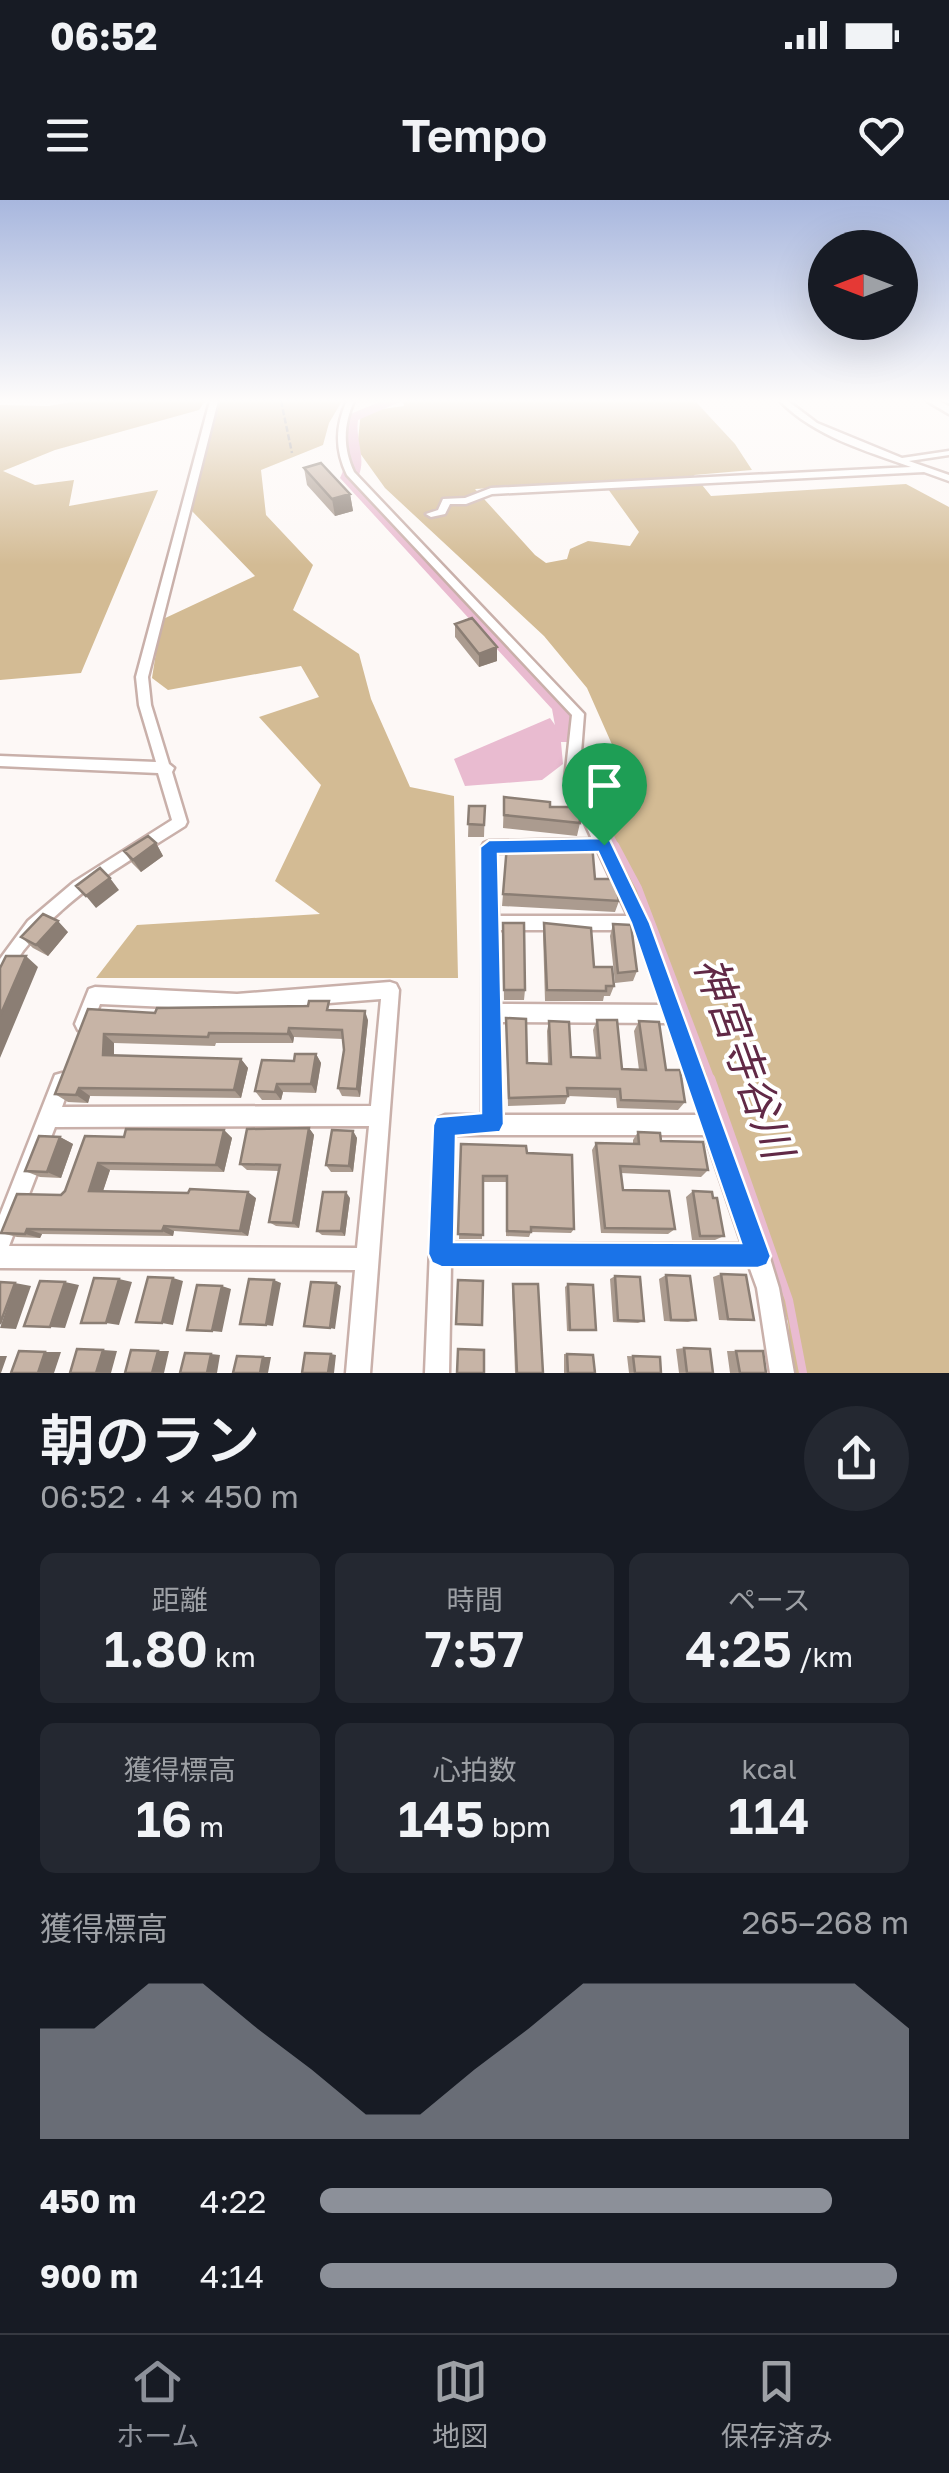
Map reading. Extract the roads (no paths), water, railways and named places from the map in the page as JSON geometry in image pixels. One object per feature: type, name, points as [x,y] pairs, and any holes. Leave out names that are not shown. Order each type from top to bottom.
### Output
[{"type":"street","points":[[0,974],[12,950],[43,918],[99,873],[180,822],[145,705],[142,678],[200,456]]},
{"type":"street","points":[[345,456],[350,473],[578,714],[572,779],[640,923],[673,1014],[758,1256],[780,1343],[782,1373]]},
{"type":"street","points":[[891,456],[949,478]]},
{"type":"street","points":[[902,460],[931,456]]},
{"type":"street","points":[[431,514],[442,512],[446,502],[466,502],[491,491],[924,468]]},
{"type":"street","points":[[0,760],[166,768]]},
{"type":"street","points":[[492,1124],[489,847],[604,845]]},
{"type":"street","points":[[490,922],[640,923]]},
{"type":"street","points":[[0,1242],[95,995],[237,1002],[390,990],[358,1373]]},
{"type":"street","points":[[492,1013],[673,1014]]},
{"type":"street","points":[[49,1117],[378,1116]]},
{"type":"street","points":[[438,1373],[444,1125],[711,1125]]},
{"type":"street","points":[[441,1254],[758,1256]]},
{"type":"street","points":[[0,1257],[367,1259]]},
{"type":"waterway","name":"神宮寺谷川","points":[[353,456],[355,466],[349,478],[561,703],[566,711],[567,735]]},
{"type":"waterway","name":"神宮寺谷川","points":[[582,781],[617,847]]},
{"type":"waterway","name":"神宮寺谷川","points":[[616,845],[639,888],[712,1080]]},
{"type":"waterway","name":"神宮寺谷川","points":[[711,1078],[789,1300],[803,1373]]}]
